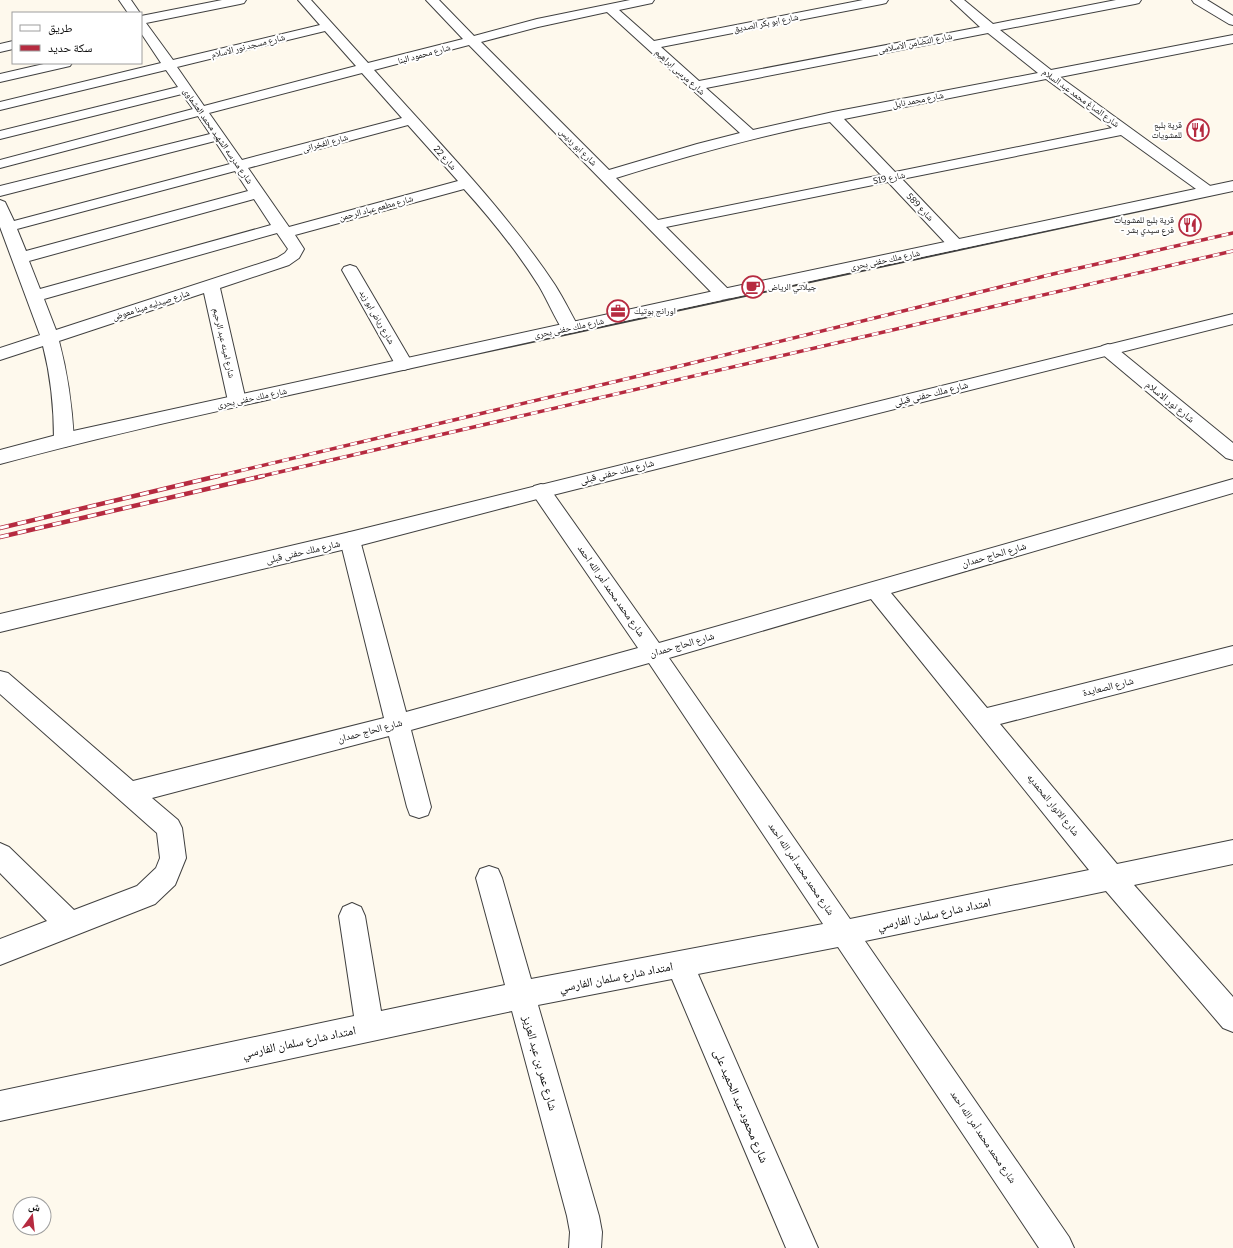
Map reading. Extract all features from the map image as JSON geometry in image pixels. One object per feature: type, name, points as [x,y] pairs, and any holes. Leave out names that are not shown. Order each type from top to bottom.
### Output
[{"type":"street","points":[[124,0],[133,12]]},
{"type":"street","points":[[142,20],[240,0]]},
{"type":"street","name":"شارع 22","points":[[304,0],[468,183],[522,248],[548,286],[570,328]]},
{"type":"street","name":"شارع ابو رديس","points":[[432,0],[723,294]]},
{"type":"street","name":"شارع محمود البنا","points":[[0,164],[537,23],[648,0]]},
{"type":"street","name":"شارع ابو بكر الصديق","points":[[651,45],[882,0]]},
{"type":"street","name":"شارع الصاغ محمد عبد السلام","points":[[957,0],[1048,74],[1208,191]]},
{"type":"street","name":"شارع التضامن الاسلامى","points":[[696,86],[1135,0]]},
{"type":"street","points":[[1198,0],[1233,20]]},
{"type":"street","name":"شارع مرسى ابراهيم","points":[[610,8],[750,135]]},
{"type":"street","name":"شارع مدرسه الشهيد محمد العشماوى","points":[[142,27],[147,44],[169,65],[296,249]]},
{"type":"street","name":"شارع مسجد نور الاسلام","points":[[0,106],[328,27]]},
{"type":"street","name":"شارع محمد نايل","points":[[606,176],[688,151],[833,116],[1233,39]]},
{"type":"street","points":[[0,48],[12,45]]},
{"type":"street","points":[[0,78],[61,64]]},
{"type":"street","points":[[0,135],[186,89]]},
{"type":"street","name":"شارع 589","points":[[833,116],[956,245]]},
{"type":"street","name":"شارع الفخرانى","points":[[8,227],[412,120]]},
{"type":"street","name":"شارع 519","points":[[655,226],[1124,130]]},
{"type":"street","points":[[0,191],[218,136]]},
{"type":"street","name":"شارع مطعم عباد الرحمن","points":[[34,296],[468,183]]},
{"type":"street","name":"شارع ملك حفنى بحرى","points":[[0,457],[64,440],[404,364],[723,294],[1233,186]]},
{"type":"street","points":[[20,258],[258,193]]},
{"type":"street","points":[[0,205],[50,338],[58,369],[64,440]]},
{"type":"street","name":"شارع صيدليه مينا معوض","points":[[0,354],[284,262],[294,254],[296,249]]},
{"type":"street","name":"شارع رياض ابو زيد","points":[[350,270],[404,364]]},
{"type":"street","name":"شارع امينه عبد الرحيم","points":[[211,286],[236,401]]},
{"type":"street","name":"شارع ملك حفنى قبلى","points":[[0,623],[350,540],[1233,319]]},
{"type":"street","name":"شارع نور الاسلام","points":[[1108,350],[1233,453]]},
{"type":"street","name":"شارع الحاج حمدان","points":[[129,793],[398,724],[1233,486]]},
{"type":"street","name":"شارع محمد محمد أمر الله احمد","points":[[541,491],[654,652],[1058,1248]]},
{"type":"street","points":[[350,540],[419,807]]},
{"type":"street","name":"شارع الانوار المحمديه","points":[[876,589],[1111,877],[1233,1018]]},
{"type":"street","name":"شارع الصعايدة","points":[[982,719],[1233,655]]},
{"type":"street","points":[[0,680],[169,828],[173,858],[166,876],[146,895],[0,952]]},
{"type":"street","name":"امتداد شارع سلمان الفارسي","points":[[0,1106],[521,995],[844,933],[1233,852]]},
{"type":"street","points":[[0,855],[70,925]]},
{"type":"street","name":"شارع عمر بن عبد العزيز","points":[[489,878],[583,1216],[586,1232],[585,1248]]},
{"type":"street","points":[[352,916],[370,1027]]},
{"type":"street","name":"شارع محمود عبد الحميد على","points":[[680,965],[802,1248]]},
{"type":"railway","points":[[214,477],[668,369],[1053,274],[1233,233]]},
{"type":"railway","points":[[258,477],[1233,251]]},
{"type":"railway","points":[[0,528],[218,476]]},
{"type":"railway","points":[[0,537],[263,476]]},
{"type":"place","name":"قرية بلبع للمشويات","points":[[1198,130]]},
{"type":"place","name":"قرية بلبع للمشويات - فرع سيدي بشر","points":[[1190,225]]},
{"type":"place","name":"جيلاتي الرياض","points":[[753,287]]},
{"type":"place","name":"اورانج بوتيك","points":[[618,311]]}]
